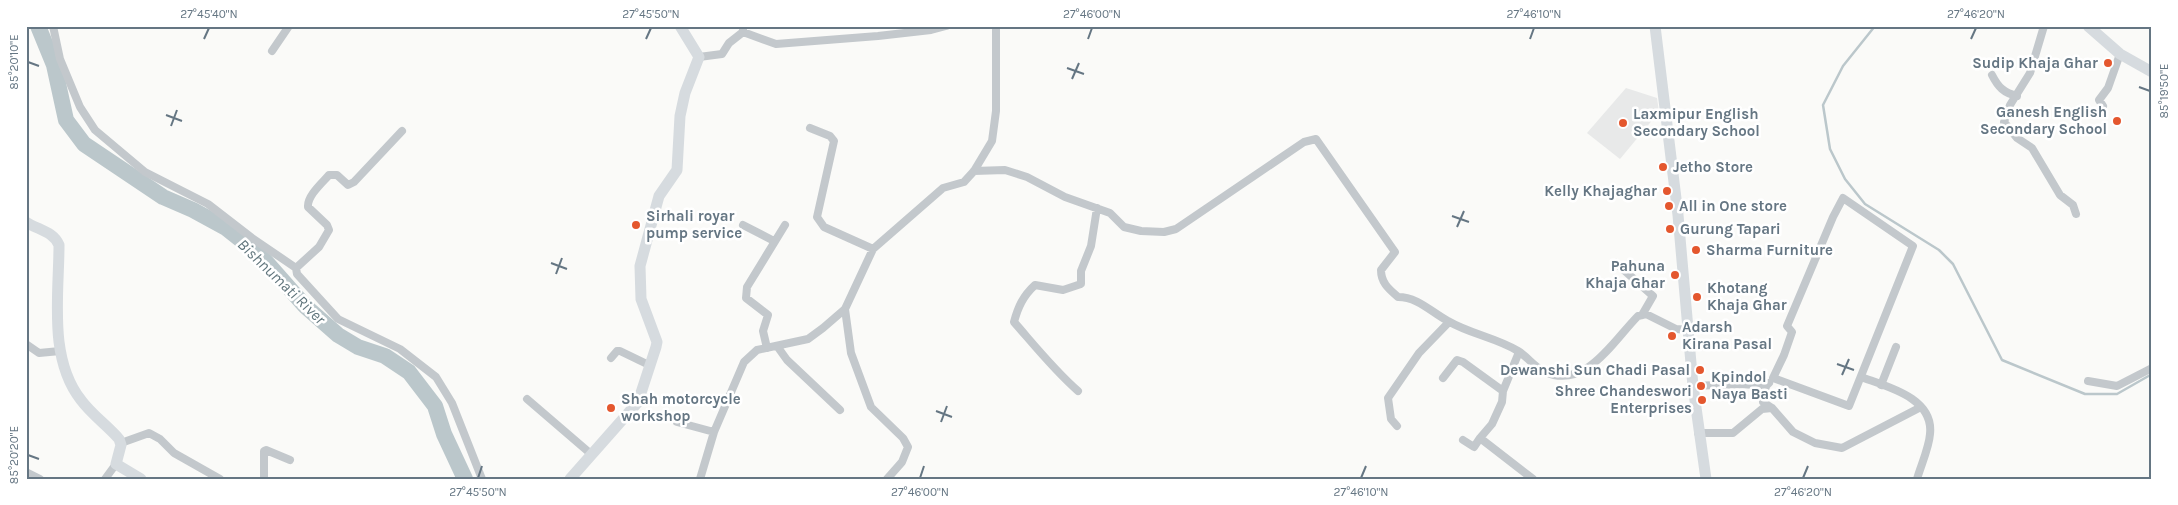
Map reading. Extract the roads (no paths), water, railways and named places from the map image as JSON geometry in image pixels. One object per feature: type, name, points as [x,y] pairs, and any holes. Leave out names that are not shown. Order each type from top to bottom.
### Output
[{"type":"street","points":[[53,26],[60,59],[80,107],[95,130],[144,172],[208,204],[252,238],[296,268],[301,280],[338,319],[400,349],[436,377],[452,403],[482,479]]},
{"type":"street","points":[[272,52],[289,26]]},
{"type":"street","points":[[680,26],[699,57]]},
{"type":"street","points":[[699,57],[722,54],[743,29],[776,44],[879,36],[931,30],[946,26]]},
{"type":"street","points":[[700,479],[714,432],[744,362],[757,350],[808,339],[845,308],[873,249],[944,188],[964,182],[974,171],[992,141],[996,111],[996,26]]},
{"type":"street","points":[[1655,26],[1690,330],[1698,433],[1706,479]]},
{"type":"street","points":[[2044,26],[2030,73],[2017,96],[2010,104],[2004,122],[2017,138],[2032,148],[2060,195],[2074,205],[2076,214]]},
{"type":"street","points":[[2088,26],[2120,54],[2152,72]]},
{"type":"street","points":[[2103,106],[2099,100],[2108,88],[2120,54]]},
{"type":"street","points":[[570,479],[590,454],[638,402],[658,342],[641,298],[640,266],[656,202],[677,170],[682,108],[685,93],[699,57]]},
{"type":"street","points":[[1992,75],[1998,85],[2008,94],[2017,96]]},
{"type":"street","points":[[810,128],[830,136],[834,141],[817,217],[819,221],[824,227],[873,249]]},
{"type":"street","points":[[296,268],[319,247],[329,230],[327,224],[308,207],[308,202],[312,195],[329,175],[337,175],[348,185],[354,182],[402,131]]},
{"type":"street","points":[[974,171],[1005,170],[1027,177],[1065,197],[1110,213],[1124,227],[1141,231],[1164,232],[1176,229],[1304,142],[1316,139],[1395,252],[1381,270],[1381,277],[1386,286],[1398,297],[1411,297],[1449,322],[1519,352],[1529,362],[1545,372],[1567,377],[1586,370],[1642,315],[1653,296],[1616,263]]},
{"type":"street","points":[[1773,378],[1849,406],[1914,246],[1843,198],[1833,217],[1787,326],[1792,332],[1773,378],[1766,386],[1763,402],[1772,408],[1793,432],[1815,443],[1842,448],[1920,407]]},
{"type":"street","points":[[1078,391],[1048,363],[1040,350],[1014,322],[1017,310],[1026,294],[1035,286],[1063,290],[1080,284],[1081,271],[1091,246],[1097,208]]},
{"type":"street","points":[[26,222],[49,233],[56,238],[59,245],[60,351],[67,375],[80,399],[121,443]]},
{"type":"street","points":[[743,225],[774,241]]},
{"type":"street","points":[[767,348],[763,331],[768,315],[746,298],[747,287],[785,225]]},
{"type":"street","points":[[845,308],[851,353],[871,408],[902,438],[908,447],[902,462],[887,479]]},
{"type":"street","points":[[1642,315],[1646,314],[1676,330],[1690,330]]},
{"type":"street","points":[[1397,426],[1390,419],[1388,398],[1419,354],[1449,322]]},
{"type":"street","points":[[26,344],[39,353],[60,351]]},
{"type":"street","points":[[777,346],[787,360],[840,410]]},
{"type":"street","points":[[1881,385],[1896,347]]},
{"type":"street","points":[[611,358],[617,351],[649,365]]},
{"type":"street","points":[[1463,440],[1474,447],[1492,424],[1502,402],[1502,391],[1519,352]]},
{"type":"street","points":[[1443,378],[1457,360],[1463,362],[1502,391]]},
{"type":"street","points":[[2088,381],[2117,386],[2152,368]]},
{"type":"street","points":[[1861,377],[1915,399],[1930,420],[1930,435],[1917,479]]},
{"type":"street","points":[[1693,386],[1742,384],[1766,386]]},
{"type":"street","points":[[527,399],[590,454]]},
{"type":"street","points":[[1698,433],[1733,433],[1762,409],[1772,408]]},
{"type":"street","points":[[678,422],[714,432]]},
{"type":"street","points":[[121,443],[149,433],[160,439],[174,454],[220,479]]},
{"type":"street","points":[[1480,438],[1533,479]]},
{"type":"street","points":[[105,479],[116,464],[121,443]]},
{"type":"street","points":[[264,479],[264,451],[266,450],[290,460]]},
{"type":"street","points":[[116,464],[141,479]]},
{"type":"street","points":[[26,472],[40,479]]},
{"type":"waterway","name":"Bishnumati River","points":[[38,26],[54,65],[66,120],[84,144],[163,197],[193,210],[226,228],[260,255],[305,306],[338,335],[358,347],[385,356],[409,372],[435,406],[444,434],[465,479]]},
{"type":"waterway","points":[[1875,26],[1843,66],[1823,105],[1830,149],[1845,179],[1865,204],[1939,250],[1953,264],[2002,360],[2085,394],[2117,394],[2152,374]]},
{"type":"place","name":"Sudip Khaja Ghar","points":[[2108,63]]},
{"type":"place","name":"Ganesh English Secondary School","points":[[2117,121]]},
{"type":"place","name":"Laxmipur English Secondary School","points":[[1623,123]]},
{"type":"place","name":"Jetho Store","points":[[1663,167]]},
{"type":"place","name":"Kelly Khajaghar","points":[[1667,191]]},
{"type":"place","name":"All in One store","points":[[1669,206]]},
{"type":"place","name":"Sirhali royar pump service","points":[[636,225]]},
{"type":"place","name":"Gurung Tapari","points":[[1670,229]]},
{"type":"place","name":"Sharma Furniture","points":[[1696,250]]},
{"type":"place","name":"Pahuna Khaja Ghar","points":[[1675,275]]},
{"type":"place","name":"Khotang Khaja Ghar","points":[[1697,297]]},
{"type":"place","name":"Adarsh Kirana Pasal","points":[[1672,336]]},
{"type":"place","name":"Dewanshi Sun Chadi Pasal","points":[[1700,370]]},
{"type":"place","name":"Kpindol Naya Basti","points":[[1701,386]]},
{"type":"place","name":"Shree Chandeswori Enterprises","points":[[1702,400]]},
{"type":"place","name":"Shah motorcycle workshop","points":[[611,408]]}]
